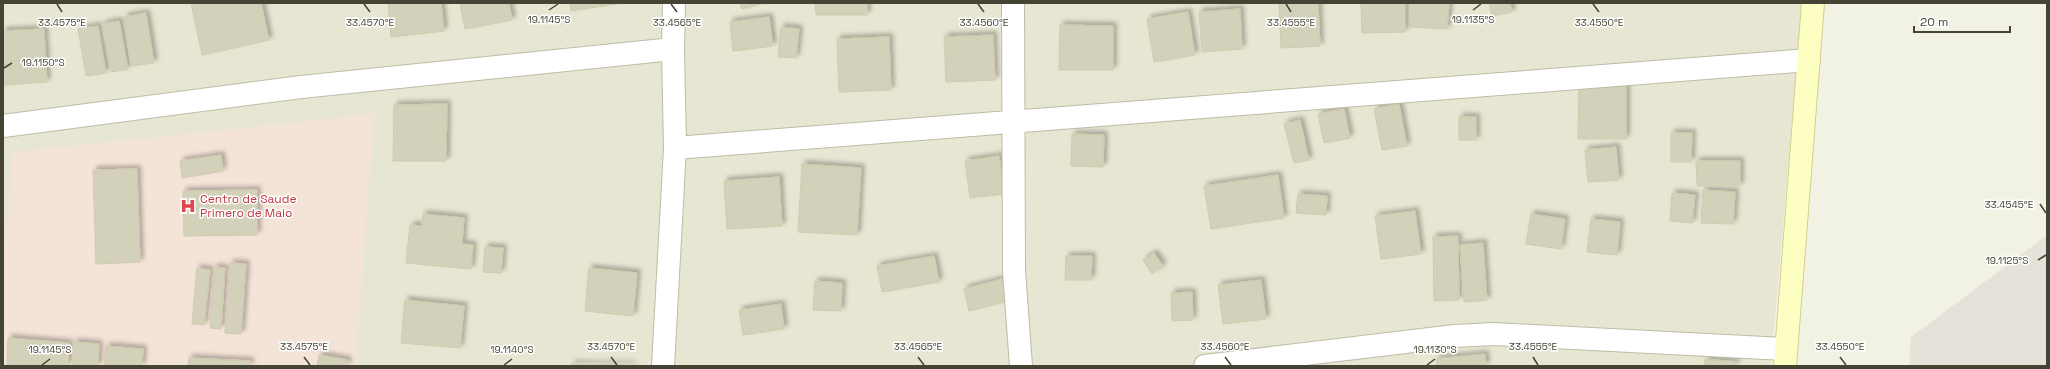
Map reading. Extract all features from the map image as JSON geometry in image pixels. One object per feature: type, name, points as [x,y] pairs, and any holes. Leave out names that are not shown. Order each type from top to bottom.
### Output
[{"type":"street","points":[[663,366],[675,148],[672,49],[674,3]]},
{"type":"street","points":[[1013,3],[1014,271],[1021,366]]},
{"type":"street","points":[[1205,366],[1455,336],[1494,334],[1785,357],[1813,3]]},
{"type":"street","points":[[3,126],[301,87],[672,49]]},
{"type":"street","points":[[675,148],[1809,60]]},
{"type":"shaded area","points":[[3,3],[1802,3],[1771,366],[3,366]]},
{"type":"shaded area","name":"Centro de Saude Primero de Maio","points":[[374,114],[356,366],[3,366],[3,260],[13,152]]},
{"type":"shaded area","points":[[2047,235],[2047,366],[1909,366],[1911,337]]},
{"type":"building","points":[[191,3],[261,3],[269,40],[202,55]]},
{"type":"building","points":[[388,3],[441,3],[444,31],[391,37]]},
{"type":"building","points":[[460,3],[509,3],[512,20],[465,29]]},
{"type":"building","points":[[570,3],[622,3],[571,11]]},
{"type":"building","points":[[740,3],[764,3],[742,9]]},
{"type":"building","points":[[815,3],[867,3],[867,15],[816,15]]},
{"type":"building","points":[[1279,3],[1318,3],[1320,46],[1281,48]]},
{"type":"building","points":[[1361,3],[1405,3],[1405,32],[1362,33]]},
{"type":"building","points":[[1412,3],[1449,3],[1447,29],[1410,27]]},
{"type":"building","points":[[1489,3],[1510,3],[1512,12],[1492,16]]},
{"type":"building","points":[[1240,9],[1242,49],[1202,52],[1199,12]]},
{"type":"building","points":[[1188,12],[1195,55],[1154,62],[1147,19]]},
{"type":"building","points":[[146,13],[154,63],[131,66],[124,17]]},
{"type":"building","points":[[769,17],[773,46],[733,51],[730,22]]},
{"type":"building","points":[[119,21],[128,69],[112,72],[102,24]]},
{"type":"building","points":[[1060,25],[1113,26],[1113,70],[1059,70]]},
{"type":"building","points":[[98,26],[106,73],[86,76],[78,29]]},
{"type":"building","points":[[781,27],[799,29],[796,58],[778,57]]},
{"type":"building","points":[[44,29],[47,82],[3,85],[3,31]]},
{"type":"building","points":[[993,35],[995,80],[946,82],[944,37]]},
{"type":"building","points":[[889,37],[891,90],[839,92],[837,39]]},
{"type":"building","points":[[1579,85],[1626,85],[1626,139],[1578,139]]},
{"type":"building","points":[[447,104],[446,161],[393,161],[394,105]]},
{"type":"building","points":[[1399,104],[1407,146],[1382,150],[1374,109]]},
{"type":"building","points":[[1344,109],[1350,138],[1324,143],[1318,114]]},
{"type":"building","points":[[1459,117],[1476,117],[1476,140],[1459,140]]},
{"type":"building","points":[[1300,120],[1309,160],[1294,163],[1284,124]]},
{"type":"building","points":[[1671,133],[1692,133],[1691,162],[1671,162]]},
{"type":"building","points":[[1072,134],[1104,135],[1103,167],[1071,166]]},
{"type":"building","points":[[1616,147],[1619,180],[1588,182],[1585,150]]},
{"type":"building","points":[[221,155],[223,171],[182,178],[180,161]]},
{"type":"building","points":[[999,156],[1004,194],[970,198],[965,161]]},
{"type":"building","points":[[1696,161],[1740,161],[1740,186],[1697,186]]},
{"type":"building","points":[[802,164],[861,168],[857,235],[798,232]]},
{"type":"building","points":[[137,169],[140,262],[96,264],[93,170]]},
{"type":"building","points":[[1278,175],[1284,218],[1211,229],[1204,186]]},
{"type":"building","points":[[779,177],[782,226],[727,229],[724,181]]},
{"type":"building","points":[[257,190],[257,235],[184,236],[183,191]]},
{"type":"building","points":[[1703,190],[1735,192],[1733,224],[1701,223]]},
{"type":"building","points":[[1672,193],[1695,195],[1692,223],[1670,221]]},
{"type":"building","points":[[1298,194],[1327,196],[1326,215],[1296,213]]},
{"type":"building","points":[[1415,211],[1421,254],[1381,259],[1375,216]]},
{"type":"building","points":[[423,214],[464,218],[462,244],[473,245],[471,269],[406,263],[410,225],[422,226]]},
{"type":"building","points":[[1531,214],[1565,219],[1561,249],[1526,244]]},
{"type":"building","points":[[1591,219],[1620,222],[1617,255],[1587,252]]},
{"type":"building","points":[[1458,236],[1459,300],[1434,301],[1433,237]]},
{"type":"building","points":[[1483,243],[1487,300],[1464,302],[1460,245]]},
{"type":"building","points":[[485,247],[503,248],[501,273],[483,272]]},
{"type":"building","points":[[1154,253],[1163,266],[1152,274],[1143,260]]},
{"type":"building","points":[[934,256],[939,282],[882,292],[877,266]]},
{"type":"building","points":[[1066,256],[1092,256],[1091,280],[1065,280]]},
{"type":"building","points":[[230,263],[246,264],[241,334],[225,333]]},
{"type":"building","points":[[214,267],[225,268],[221,329],[210,328]]},
{"type":"building","points":[[197,268],[210,270],[204,325],[192,324]]},
{"type":"building","points":[[589,268],[637,273],[633,316],[585,311]]},
{"type":"building","points":[[1002,279],[1008,301],[969,311],[964,289]]},
{"type":"building","points":[[1261,280],[1266,319],[1223,324],[1218,285]]},
{"type":"building","points":[[815,281],[842,283],[841,311],[813,310]]},
{"type":"building","points":[[1192,292],[1193,320],[1172,321],[1171,293]]},
{"type":"building","points":[[405,300],[464,306],[460,348],[401,343]]},
{"type":"building","points":[[781,304],[784,329],[743,335],[739,310]]},
{"type":"building","points":[[8,338],[69,343],[68,366],[7,366]]},
{"type":"building","points":[[74,342],[99,344],[98,366],[72,366]]},
{"type":"building","points":[[106,346],[143,349],[142,366],[104,366]]},
{"type":"building","points":[[1485,354],[1486,366],[1437,366],[1436,359]]},
{"type":"building","points":[[319,355],[348,360],[347,366],[317,366]]},
{"type":"building","points":[[189,358],[250,361],[250,366],[188,366]]},
{"type":"building","points":[[1705,359],[1736,362],[1735,366],[1704,366]]},
{"type":"building","points":[[571,364],[633,365],[633,366],[571,366]]},
{"type":"place","name":"Centro de Saude Primero de Maio","points":[[188,206]]}]
